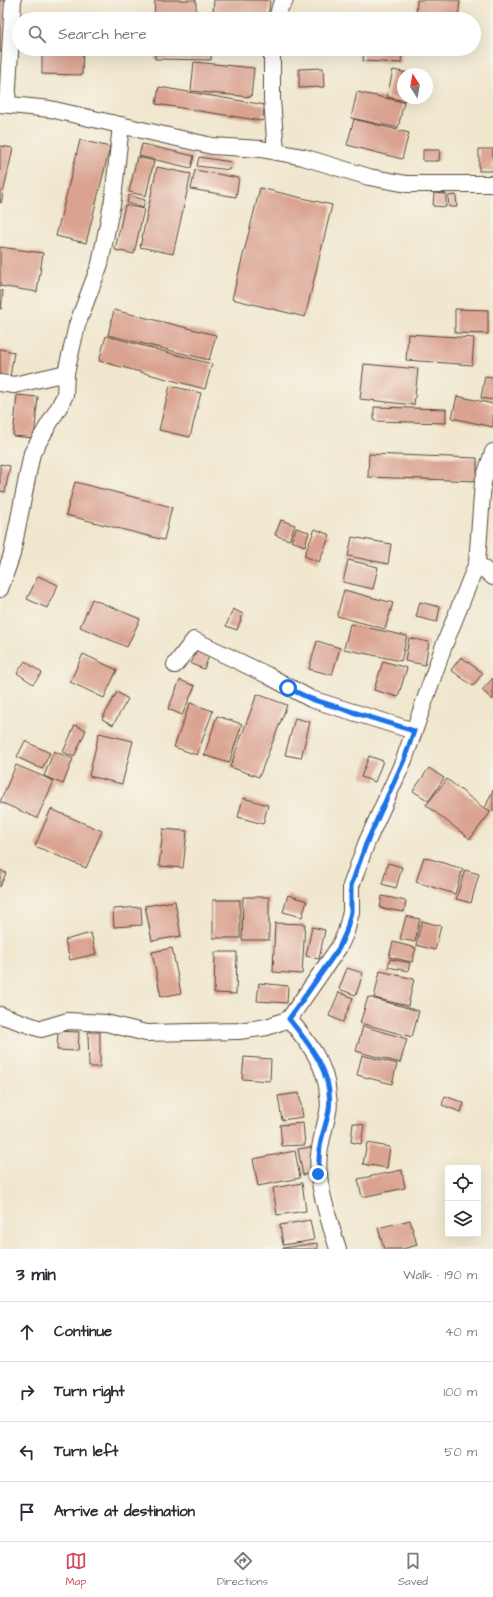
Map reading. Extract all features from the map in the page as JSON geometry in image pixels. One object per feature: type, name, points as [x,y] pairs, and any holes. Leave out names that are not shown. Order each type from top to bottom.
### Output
[{"type":"street","points":[[13,0],[3,104],[50,109],[212,146],[261,149],[303,157],[369,176],[408,184],[493,184]]},
{"type":"street","points":[[279,12],[280,7],[285,0]]},
{"type":"street","points":[[272,56],[272,99],[276,152]]},
{"type":"street","points":[[0,589],[12,554],[32,454],[65,395],[66,373],[77,325],[100,264],[113,199],[121,125]]},
{"type":"street","points":[[0,383],[14,385],[66,373]]},
{"type":"street","points":[[0,1016],[41,1029],[68,1021],[106,1023],[146,1034],[239,1031],[267,1027],[289,1019],[339,948],[346,932],[351,912],[351,886],[366,844],[404,760],[443,648],[477,563],[483,482],[493,452]]},
{"type":"street","points":[[477,563],[493,577]]},
{"type":"street","points":[[175,665],[194,640],[311,699],[414,731]]},
{"type":"street","points":[[289,1019],[311,1045],[322,1066],[328,1088],[329,1109],[320,1147],[318,1174],[338,1249]]},
{"type":"building","points":[[0,0],[5,0],[3,52],[0,52]]},
{"type":"building","points":[[155,0],[196,0],[196,12],[154,12]]},
{"type":"building","points":[[214,0],[270,0],[269,12],[213,12]]},
{"type":"building","points":[[417,0],[460,0],[459,12],[416,12]]},
{"type":"building","points":[[42,56],[83,56],[82,75],[42,74]]},
{"type":"building","points":[[155,56],[211,56],[211,60],[155,59]]},
{"type":"building","points":[[363,56],[402,56],[401,63],[363,61]]},
{"type":"building","points":[[194,62],[254,68],[251,97],[191,91]]},
{"type":"building","points":[[323,68],[324,87],[299,88],[299,69]]},
{"type":"building","points":[[393,70],[397,71],[397,99],[387,97]]},
{"type":"building","points":[[159,87],[265,105],[262,121],[156,104]]},
{"type":"building","points":[[357,92],[397,101],[397,104],[404,104],[398,128],[351,118]]},
{"type":"building","points":[[354,119],[409,133],[402,159],[347,145]]},
{"type":"building","points":[[80,140],[110,147],[86,243],[56,236]]},
{"type":"building","points":[[142,144],[194,156],[191,168],[139,156]]},
{"type":"building","points":[[0,146],[13,148],[1,203],[0,203]]},
{"type":"building","points":[[479,149],[493,149],[493,171],[479,171]]},
{"type":"building","points":[[423,150],[440,150],[439,161],[423,161]]},
{"type":"building","points":[[137,157],[154,161],[146,196],[129,192]]},
{"type":"building","points":[[199,157],[231,162],[230,170],[197,166]]},
{"type":"building","points":[[157,167],[191,174],[173,254],[140,247]]},
{"type":"building","points":[[195,170],[239,178],[236,197],[191,189]]},
{"type":"building","points":[[260,188],[332,205],[305,317],[232,299]]},
{"type":"building","points":[[434,193],[446,194],[446,207],[433,206]]},
{"type":"building","points":[[129,195],[145,200],[143,208],[127,203]]},
{"type":"building","points":[[456,195],[457,207],[449,207],[448,196]]},
{"type":"building","points":[[125,205],[144,209],[134,254],[115,250]]},
{"type":"building","points":[[0,247],[43,253],[37,292],[0,286]]},
{"type":"building","points":[[0,291],[3,291],[1,309],[0,309]]},
{"type":"building","points":[[455,309],[488,310],[488,334],[455,333]]},
{"type":"building","points":[[114,310],[216,335],[209,360],[108,335]]},
{"type":"building","points":[[408,334],[474,338],[472,365],[406,360]]},
{"type":"building","points":[[106,336],[212,364],[205,389],[99,361]]},
{"type":"building","points":[[0,349],[14,352],[10,377],[0,375]]},
{"type":"building","points":[[364,364],[418,369],[414,405],[360,399]]},
{"type":"building","points":[[485,376],[493,377],[493,400],[481,398]]},
{"type":"building","points":[[170,386],[201,393],[190,437],[159,430]]},
{"type":"building","points":[[17,395],[38,397],[34,438],[13,436]]},
{"type":"building","points":[[457,396],[493,404],[493,427],[452,418]]},
{"type":"building","points":[[374,407],[446,409],[446,423],[374,421]]},
{"type":"building","points":[[369,454],[477,458],[477,481],[368,477]]},
{"type":"building","points":[[0,464],[10,466],[5,492],[0,491]]},
{"type":"building","points":[[75,482],[172,507],[164,540],[66,515]]},
{"type":"building","points":[[281,520],[295,525],[289,540],[275,535]]},
{"type":"building","points":[[296,528],[309,532],[305,546],[291,541]]},
{"type":"building","points":[[315,529],[330,535],[319,562],[304,556]]},
{"type":"building","points":[[352,537],[391,544],[388,564],[348,556]]},
{"type":"building","points":[[348,560],[378,567],[373,589],[343,582]]},
{"type":"building","points":[[38,576],[58,585],[47,608],[27,599]]},
{"type":"building","points":[[344,590],[393,603],[385,629],[337,616]]},
{"type":"building","points":[[92,599],[140,619],[127,647],[80,627]]},
{"type":"building","points":[[420,602],[440,607],[437,622],[416,617]]},
{"type":"building","points":[[233,609],[243,614],[237,630],[226,626]]},
{"type":"building","points":[[350,624],[407,636],[401,661],[344,649]]},
{"type":"building","points":[[409,638],[429,642],[425,665],[405,661]]},
{"type":"building","points":[[317,641],[340,648],[332,675],[309,669]]},
{"type":"building","points":[[197,649],[210,653],[204,669],[191,664]]},
{"type":"building","points":[[83,654],[117,670],[104,698],[70,682]]},
{"type":"building","points":[[461,657],[483,673],[473,686],[451,670]]},
{"type":"building","points":[[25,661],[42,673],[33,684],[17,673]]},
{"type":"building","points":[[383,661],[407,668],[398,697],[374,690]]},
{"type":"building","points":[[493,678],[493,700],[482,690]]},
{"type":"building","points":[[180,680],[195,686],[182,715],[168,709]]},
{"type":"building","points":[[117,692],[128,699],[113,725],[102,719]]},
{"type":"building","points":[[257,694],[287,705],[259,777],[230,767]]},
{"type":"building","points":[[190,703],[213,711],[197,755],[174,747]]},
{"type":"building","points":[[217,716],[242,724],[229,763],[204,755]]},
{"type":"building","points":[[295,718],[310,722],[301,758],[285,755]]},
{"type":"building","points":[[75,725],[86,730],[74,757],[63,752]]},
{"type":"building","points":[[99,733],[133,741],[122,784],[89,776]]},
{"type":"building","points":[[25,741],[50,753],[42,769],[17,757]]},
{"type":"building","points":[[54,751],[73,759],[63,784],[44,776]]},
{"type":"building","points":[[369,756],[383,761],[375,782],[361,777]]},
{"type":"building","points":[[16,765],[54,781],[37,818],[0,802]]},
{"type":"building","points":[[429,768],[444,778],[429,801],[413,791]]},
{"type":"building","points":[[447,779],[490,813],[470,839],[426,805]]},
{"type":"building","points":[[493,790],[493,812],[485,808]]},
{"type":"building","points":[[243,798],[268,805],[263,824],[238,817]]},
{"type":"building","points":[[51,809],[102,831],[86,868],[35,846]]},
{"type":"building","points":[[163,829],[187,831],[183,868],[159,866]]},
{"type":"building","points":[[424,857],[463,869],[455,894],[416,882]]},
{"type":"building","points":[[388,863],[402,867],[396,888],[382,884]]},
{"type":"building","points":[[0,870],[6,873],[0,887]]},
{"type":"building","points":[[465,870],[479,874],[471,903],[456,899]]},
{"type":"building","points":[[288,895],[307,901],[302,917],[283,912]]},
{"type":"building","points":[[382,896],[406,901],[404,912],[380,908]]},
{"type":"building","points":[[243,897],[269,897],[269,940],[242,940]]},
{"type":"building","points":[[213,900],[240,900],[240,938],[213,938]]},
{"type":"building","points":[[175,901],[181,936],[152,941],[145,906]]},
{"type":"building","points":[[141,907],[142,925],[114,927],[113,909]]},
{"type":"building","points":[[406,916],[420,919],[415,942],[400,939]]},
{"type":"building","points":[[422,921],[441,926],[435,950],[416,945]]},
{"type":"building","points":[[275,923],[305,924],[302,974],[273,972]]},
{"type":"building","points":[[312,927],[325,930],[319,959],[306,956]]},
{"type":"building","points":[[91,933],[96,954],[70,960],[65,940]]},
{"type":"building","points":[[393,942],[416,948],[412,962],[389,957]]},
{"type":"building","points":[[172,948],[181,993],[161,997],[152,952]]},
{"type":"building","points":[[215,952],[237,952],[236,994],[214,993]]},
{"type":"building","points":[[390,959],[410,963],[408,971],[388,967]]},
{"type":"building","points":[[347,968],[363,973],[356,995],[339,989]]},
{"type":"building","points":[[380,971],[414,979],[408,1006],[374,998]]},
{"type":"building","points":[[259,983],[288,986],[287,1003],[257,1001]]},
{"type":"building","points":[[339,992],[353,998],[343,1022],[329,1016]]},
{"type":"building","points":[[368,997],[419,1011],[412,1037],[360,1023]]},
{"type":"building","points":[[363,1026],[407,1039],[400,1063],[356,1051]]},
{"type":"building","points":[[58,1031],[79,1032],[78,1051],[57,1050]]},
{"type":"building","points":[[88,1032],[100,1032],[100,1067],[89,1067]]},
{"type":"building","points":[[362,1055],[397,1064],[392,1084],[357,1075]]},
{"type":"building","points":[[244,1057],[271,1059],[270,1081],[242,1079]]},
{"type":"building","points":[[299,1093],[303,1117],[282,1120],[278,1096]]},
{"type":"building","points":[[445,1096],[464,1103],[461,1112],[442,1105]]},
{"type":"building","points":[[303,1123],[305,1145],[282,1146],[280,1125]]},
{"type":"building","points":[[353,1123],[364,1125],[361,1144],[351,1142]]},
{"type":"building","points":[[367,1143],[390,1147],[387,1168],[363,1164]]},
{"type":"building","points":[[311,1147],[316,1173],[303,1175],[298,1149]]},
{"type":"building","points":[[295,1151],[300,1178],[258,1186],[253,1159]]},
{"type":"building","points":[[402,1170],[405,1188],[362,1197],[358,1179]]},
{"type":"building","points":[[302,1183],[306,1211],[277,1215],[273,1188]]},
{"type":"building","points":[[310,1220],[314,1240],[283,1245],[280,1225]]},
{"type":"building","points":[[410,1220],[417,1245],[403,1249],[384,1249],[378,1228]]},
{"type":"building","points":[[317,1243],[318,1249],[283,1249],[283,1248]]},
{"type":"route","points":[[288,688],[311,699],[414,731],[404,760],[366,844],[351,886],[351,912],[346,932],[339,948],[289,1019],[311,1045],[322,1066],[328,1088],[329,1109],[320,1147],[318,1174]]}]
